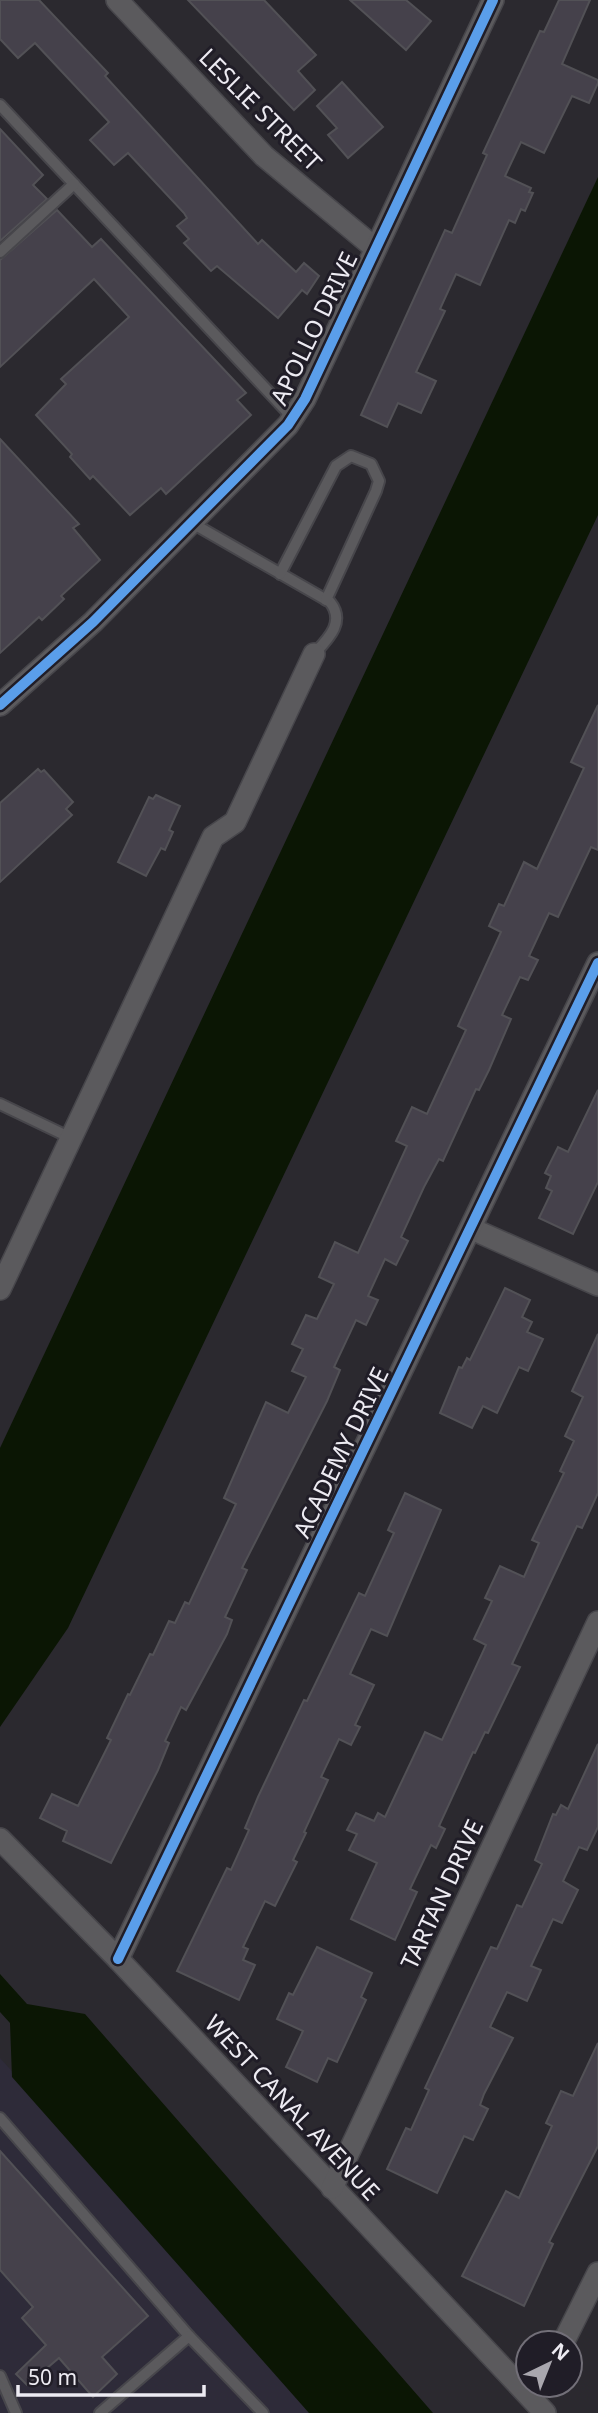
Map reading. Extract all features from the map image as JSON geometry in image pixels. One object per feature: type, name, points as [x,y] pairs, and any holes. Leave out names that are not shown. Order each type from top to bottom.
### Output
[{"type":"street","name":"LESLIE STREET","points":[[117,0],[264,156],[375,248]]},
{"type":"street","name":"APOLLO DRIVE","points":[[0,705],[93,622],[293,418],[305,399],[493,0]]},
{"type":"street","points":[[0,1289],[213,837],[235,822],[314,654]]},
{"type":"street","name":"ACADEMY DRIVE","points":[[118,1959],[598,963]]},
{"type":"street","points":[[472,1229],[598,1285]]},
{"type":"street","name":"TARTAN DRIVE","points":[[332,2188],[598,1622]]},
{"type":"street","name":"WEST CANAL AVENUE","points":[[3,1842],[118,1959],[332,2188],[541,2400]]},
{"type":"street","points":[[570,2329],[598,2273]]},
{"type":"lane","points":[[0,105],[293,418]]},
{"type":"lane","points":[[0,252],[74,184]]},
{"type":"lane","points":[[280,573],[336,466],[351,456],[371,464],[379,481],[376,491],[326,600]]},
{"type":"lane","points":[[192,523],[326,600],[335,609],[335,626],[314,654]]},
{"type":"lane","points":[[0,1104],[71,1138]]},
{"type":"lane","points":[[0,2118],[189,2336],[263,2413]]},
{"type":"lane","points":[[100,2413],[189,2336]]},
{"type":"lane","points":[[0,2376],[16,2413]]},
{"type":"shaded area","points":[[598,177],[598,515],[68,1628],[0,1727],[0,1448]]},
{"type":"shaded area","points":[[0,1974],[27,2004],[85,2014],[433,2413],[309,2413],[12,2077],[10,2023],[0,2012]]},
{"type":"shaded area","points":[[0,2058],[321,2413],[0,2413]]},
{"type":"building","points":[[0,0],[39,0],[108,73],[105,76],[258,244],[262,240],[296,272],[304,263],[319,276],[307,294],[302,290],[278,318],[217,266],[211,271],[184,243],[189,239],[177,226],[187,218],[184,213],[128,153],[114,165],[90,140],[109,122],[35,43],[18,58],[0,39]]},
{"type":"building","points":[[188,0],[264,0],[316,55],[298,71],[315,90],[294,110]]},
{"type":"building","points":[[350,0],[406,0],[431,21],[406,50]]},
{"type":"building","points":[[559,0],[590,0],[562,64],[598,80],[598,83],[589,103],[572,96],[544,153],[521,142],[505,176],[531,188],[529,192],[533,193],[525,211],[521,209],[515,223],[509,220],[480,285],[456,274],[440,309],[445,311],[416,372],[436,381],[421,413],[398,403],[387,427],[361,415],[445,230],[452,233],[487,155],[483,153],[540,31],[544,32]]},
{"type":"building","points":[[342,82],[383,127],[348,158],[328,135],[337,128],[317,106]]},
{"type":"building","points":[[0,129],[43,175],[33,185],[47,199],[0,241]]},
{"type":"building","points":[[57,210],[92,247],[101,239],[246,393],[237,400],[251,415],[166,494],[161,488],[130,515],[93,476],[90,479],[70,457],[72,454],[36,415],[66,384],[61,379],[129,317],[94,279],[0,367],[0,260]]},
{"type":"building","points":[[0,439],[79,524],[73,528],[100,560],[61,596],[64,599],[42,620],[39,617],[0,653]]},
{"type":"building","points":[[598,705],[598,850],[591,847],[558,917],[549,913],[529,956],[538,960],[528,980],[520,977],[502,1015],[511,1019],[489,1070],[479,1090],[476,1089],[443,1161],[439,1159],[424,1187],[401,1237],[408,1241],[396,1265],[385,1259],[368,1296],[378,1300],[366,1325],[356,1320],[334,1367],[340,1370],[327,1401],[242,1568],[247,1570],[225,1617],[232,1620],[227,1634],[186,1710],[181,1707],[165,1741],[169,1743],[158,1770],[111,1863],[63,1841],[67,1831],[40,1818],[52,1794],[78,1806],[111,1740],[107,1738],[128,1694],[130,1695],[150,1654],[153,1655],[169,1621],[175,1623],[185,1602],[189,1604],[236,1504],[224,1498],[266,1402],[288,1413],[306,1377],[292,1371],[303,1349],[292,1344],[306,1315],[317,1319],[334,1284],[319,1277],[335,1242],[358,1253],[407,1146],[396,1141],[412,1107],[427,1114],[466,1030],[458,1026],[501,932],[489,926],[499,904],[504,906],[524,862],[537,869],[584,768],[571,762]]},
{"type":"building","points":[[38,769],[41,772],[44,770],[73,802],[66,809],[72,815],[0,882],[0,803]]},
{"type":"building","points":[[156,795],[180,806],[169,830],[173,832],[165,850],[161,848],[146,876],[118,862],[149,797],[153,799]]},
{"type":"building","points":[[598,1090],[598,1182],[573,1234],[539,1218],[552,1191],[546,1188],[551,1176],[545,1173],[558,1147],[568,1152]]},
{"type":"building","points":[[505,1288],[530,1300],[522,1317],[532,1322],[527,1332],[543,1339],[528,1371],[519,1367],[497,1413],[483,1406],[472,1428],[440,1413],[459,1367],[462,1368],[467,1358],[470,1360]]},
{"type":"building","points":[[598,1334],[598,1493],[582,1528],[577,1526],[512,1664],[520,1667],[488,1733],[485,1732],[475,1753],[473,1752],[439,1826],[445,1829],[436,1848],[431,1845],[410,1889],[417,1892],[395,1940],[351,1919],[377,1863],[349,1850],[357,1834],[347,1830],[356,1813],[374,1821],[378,1813],[385,1817],[425,1732],[442,1740],[486,1645],[474,1639],[492,1601],[485,1598],[500,1566],[524,1577],[539,1543],[532,1540],[564,1473],[560,1471],[574,1441],[565,1436],[583,1397],[572,1391]]},
{"type":"building","points":[[405,1493],[441,1510],[387,1636],[371,1629],[350,1674],[374,1685],[355,1725],[360,1727],[351,1745],[339,1739],[321,1777],[328,1780],[293,1860],[297,1862],[275,1906],[265,1901],[243,1947],[248,1949],[243,1960],[255,1965],[239,2000],[177,1971],[227,1868],[231,1870],[249,1830],[245,1828],[258,1797],[304,1700],[307,1701],[359,1593],[365,1596],[394,1533],[388,1530]]},
{"type":"building","points":[[598,1744],[598,1827],[587,1850],[579,1847],[563,1881],[578,1890],[562,1923],[553,1919],[531,1966],[541,1970],[527,2001],[507,1992],[490,2027],[513,2038],[484,2094],[480,2105],[488,2109],[473,2140],[464,2136],[437,2193],[387,2169],[406,2128],[411,2130],[429,2090],[425,2088],[491,1947],[497,1949],[517,1905],[522,1907],[542,1864],[535,1860],[553,1814],[556,1815],[561,1805],[568,1809]]},
{"type":"building","points":[[317,1947],[372,1973],[361,1997],[366,2000],[337,2062],[328,2058],[317,2082],[286,2067],[303,2031],[277,2019],[289,1993],[293,1995]]},
{"type":"building","points":[[598,2043],[598,2146],[549,2242],[553,2244],[524,2306],[462,2276],[506,2191],[519,2198],[552,2126],[546,2123],[561,2091],[573,2096]]},
{"type":"building","points":[[0,2151],[148,2316],[102,2357],[117,2374],[93,2397],[59,2358],[27,2385],[16,2374],[46,2345],[22,2318],[33,2307],[0,2270]]},
{"type":"cycle path","points":[[0,705],[93,622],[288,425],[305,399],[493,0]]},
{"type":"cycle path","points":[[118,1959],[598,963]]}]
